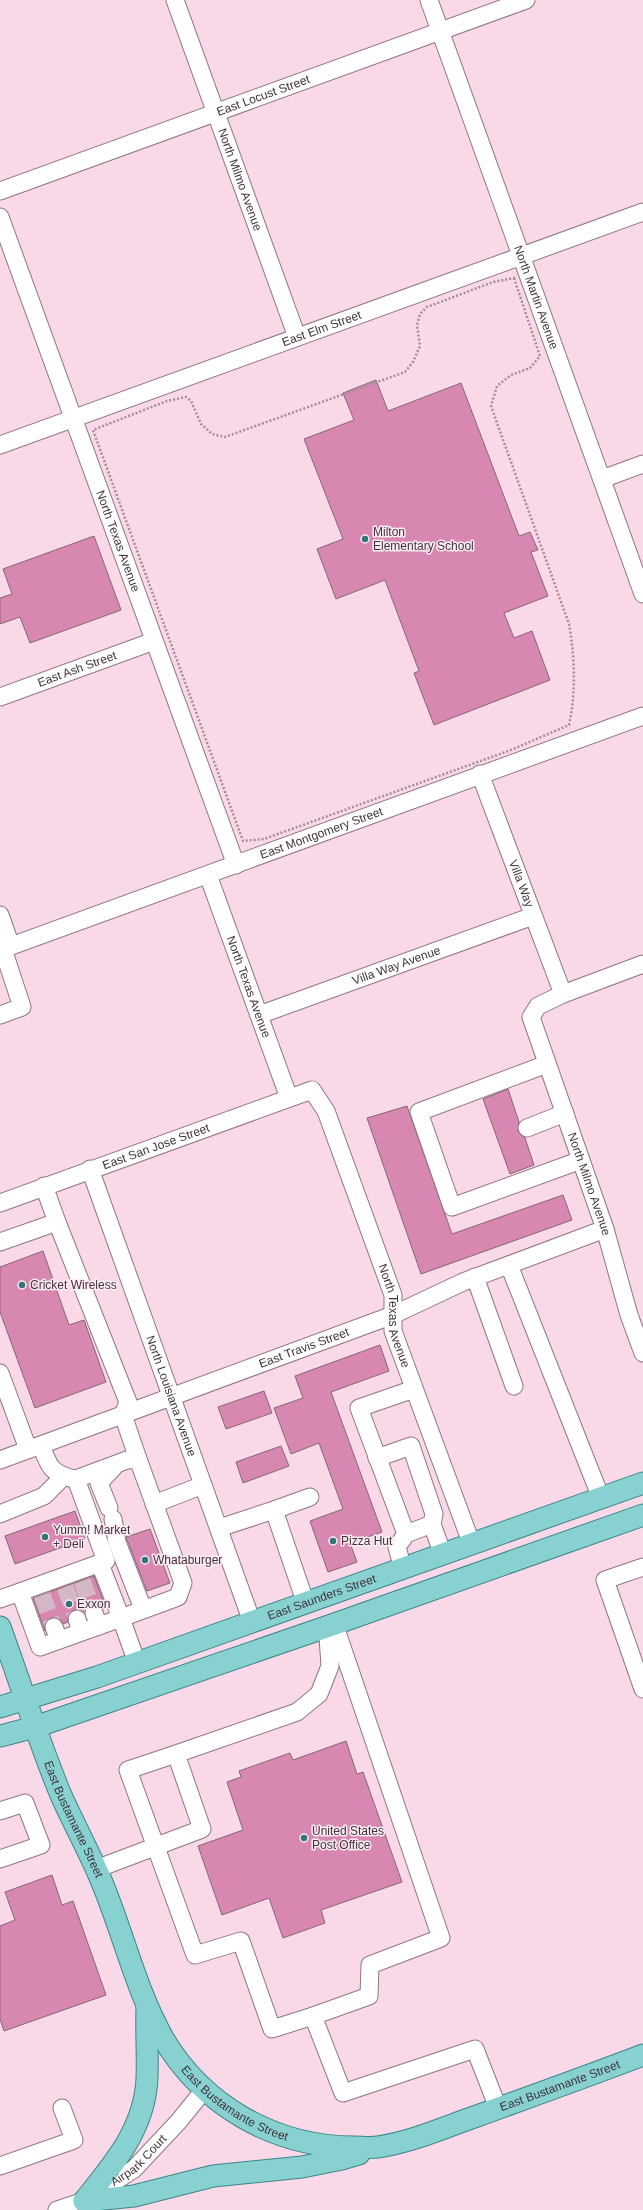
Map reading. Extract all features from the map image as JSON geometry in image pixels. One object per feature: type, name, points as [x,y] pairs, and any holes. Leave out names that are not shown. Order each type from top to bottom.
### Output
[{"type":"main road","name":"East Saunders Street","points":[[0,1707],[26,1700],[137,1663],[643,1483]]},
{"type":"main road","points":[[0,1736],[36,1727],[329,1626],[643,1515]]},
{"type":"main road","points":[[329,1626],[340,1606],[471,1562],[501,1546],[519,1528]]},
{"type":"main road","name":"East Bustamante Street","points":[[0,1627],[60,1793],[96,1869],[147,2004],[163,2037],[175,2056],[204,2090],[228,2109],[255,2125],[278,2136],[308,2144],[338,2147],[378,2147],[419,2136],[643,2056]]},
{"type":"main road","points":[[84,2201],[120,2156],[140,2117],[147,2078],[147,2004]]},
{"type":"main road","points":[[84,2201],[134,2196],[213,2176],[302,2167],[342,2159],[378,2147]]},
{"type":"street","name":"North Milmo Avenue","points":[[175,0],[298,337]]},
{"type":"street","name":"North Martin Avenue","points":[[429,0],[643,594]]},
{"type":"street","name":"East Locust Street","points":[[0,191],[526,0]]},
{"type":"street","name":"East Elm Street","points":[[0,444],[643,212]]},
{"type":"street","name":"North Texas Avenue","points":[[0,217],[236,865]]},
{"type":"street","points":[[602,479],[643,464]]},
{"type":"street","name":"East Ash Street","points":[[0,697],[154,641]]},
{"type":"street","name":"East Montgomery Street","points":[[5,949],[480,774],[643,716]]},
{"type":"street","name":"Villa Way","points":[[480,774],[562,994]]},
{"type":"street","name":"North Texas Avenue","points":[[208,875],[289,1098]]},
{"type":"street","points":[[0,915],[5,949],[22,1007],[0,1015]]},
{"type":"street","name":"Villa Way Avenue","points":[[259,1015],[533,916]]},
{"type":"street","points":[[562,994],[642,968]]},
{"type":"street","name":"North Milmo Avenue","points":[[562,994],[538,1006],[531,1017],[605,1229],[629,1315],[643,1353]]},
{"type":"street","points":[[547,1064],[419,1112],[452,1207],[581,1160]]},
{"type":"street","name":"North Texas Avenue","points":[[312,1090],[326,1111],[394,1295],[393,1331],[472,1545]]},
{"type":"street","name":"East San Jose Street","points":[[0,1203],[90,1169],[312,1090]]},
{"type":"street","points":[[527,1128],[565,1113]]},
{"type":"street","name":"North Louisiana Avenue","points":[[90,1169],[173,1397],[252,1622]]},
{"type":"street","points":[[20,1592],[40,1647],[57,1634],[96,1619],[121,1618],[178,1596],[183,1584],[123,1415],[128,1402],[44,1186]]},
{"type":"street","points":[[0,1242],[57,1222]]},
{"type":"street","name":"East Travis Street","points":[[0,1460],[393,1315],[475,1278],[605,1229]]},
{"type":"street","points":[[509,1265],[601,1498]]},
{"type":"street","points":[[475,1278],[514,1386]]},
{"type":"street","points":[[0,1373],[34,1447],[51,1468],[70,1478],[106,1561],[80,1576],[40,1590],[20,1592],[0,1599]]},
{"type":"street","points":[[406,1534],[359,1408],[414,1389]]},
{"type":"street","points":[[377,1458],[411,1446],[434,1514],[432,1524],[443,1555]]},
{"type":"street","points":[[0,1514],[44,1496],[70,1478],[138,1459]]},
{"type":"street","points":[[117,1464],[99,1483],[111,1514],[117,1542],[143,1610]]},
{"type":"street","points":[[154,1504],[203,1485]]},
{"type":"street","points":[[219,1528],[310,1497]]},
{"type":"street","points":[[274,1510],[306,1604]]},
{"type":"street","points":[[403,1569],[397,1547],[406,1534],[432,1524]]},
{"type":"street","points":[[100,1564],[137,1663]]},
{"type":"street","points":[[643,1567],[605,1580],[643,1689]]},
{"type":"street","points":[[329,1626],[338,1635],[441,1938],[370,1965],[369,1996],[272,2029],[241,1941],[195,1954],[157,1846],[128,1770],[297,1712],[319,1694],[330,1666],[328,1637],[329,1626]]},
{"type":"street","points":[[96,1869],[202,1829],[176,1754]]},
{"type":"street","points":[[0,1812],[25,1803],[41,1845],[0,1859]]},
{"type":"street","points":[[313,2016],[343,2093],[475,2049],[498,2108]]},
{"type":"street","name":"Airpark Court","points":[[57,2210],[84,2201],[134,2168],[179,2121],[204,2090]]},
{"type":"street","points":[[0,2166],[74,2140],[62,2108]]},
{"type":"path","points":[[514,278],[540,356],[530,368],[511,375],[497,386],[491,406],[569,624],[574,650],[573,704],[569,725],[505,752],[271,836],[243,842],[93,430],[167,401],[186,397],[191,401],[201,424],[212,434],[225,437],[253,428],[405,372],[414,362],[420,346],[417,325],[420,314],[427,307],[493,282],[514,278]]},
{"type":"building","points":[[376,380],[388,411],[461,383],[519,536],[530,532],[538,550],[531,552],[548,596],[504,613],[514,638],[532,631],[550,680],[434,725],[414,673],[419,671],[385,580],[336,599],[317,549],[343,539],[304,439],[354,420],[343,393]]},
{"type":"building","points":[[94,536],[121,610],[30,643],[20,617],[0,624],[0,598],[12,594],[3,569]]},
{"type":"building","points":[[508,1089],[519,1122],[518,1131],[525,1138],[534,1165],[510,1174],[483,1099]]},
{"type":"building","points":[[407,1106],[452,1234],[563,1195],[572,1220],[421,1274],[367,1118]]},
{"type":"building","points":[[43,1251],[69,1325],[84,1320],[106,1382],[35,1408],[0,1312],[0,1267]]},
{"type":"building","points":[[380,1345],[389,1371],[331,1392],[382,1532],[350,1543],[357,1562],[328,1572],[310,1521],[343,1509],[319,1443],[291,1454],[274,1408],[303,1398],[295,1376]]},
{"type":"building","points":[[264,1391],[272,1413],[226,1429],[218,1407]]},
{"type":"building","points":[[281,1446],[289,1466],[243,1483],[236,1462]]},
{"type":"building","name":"Yumm! Market + Deli","points":[[75,1511],[85,1539],[15,1564],[5,1536]]},
{"type":"building","name":"Whataburger","points":[[150,1529],[170,1583],[147,1591],[126,1537]]},
{"type":"building","name":"Exxon","points":[[94,1576],[106,1608],[103,1609],[95,1603],[87,1606],[84,1612],[80,1609],[74,1610],[67,1616],[68,1622],[63,1624],[60,1619],[51,1618],[46,1621],[45,1631],[33,1598]]},
{"type":"building","name":"United States Post Office","points":[[346,1741],[357,1774],[363,1772],[402,1882],[321,1910],[325,1923],[283,1938],[269,1898],[222,1915],[198,1846],[243,1830],[227,1782],[241,1777],[239,1771],[290,1753],[293,1760]]},
{"type":"building","points":[[52,1875],[62,1905],[73,1901],[106,1995],[4,2031],[0,2019],[0,1926],[15,1920],[5,1892]]},
{"type":"tunnel","points":[[82,1581],[94,1613]]},
{"type":"tunnel","points":[[65,1587],[77,1619]]},
{"type":"tunnel","points":[[42,1595],[54,1627]]},
{"type":"place","name":"Milton Elementary School","points":[[365,539]]},
{"type":"place","name":"Cricket Wireless","points":[[22,1285]]},
{"type":"place","name":"Yumm! Market + Deli","points":[[45,1537]]},
{"type":"place","name":"Pizza Hut","points":[[333,1541]]},
{"type":"place","name":"Whataburger","points":[[145,1560]]},
{"type":"place","name":"Exxon","points":[[69,1604]]},
{"type":"place","name":"United States Post Office","points":[[304,1838]]}]
